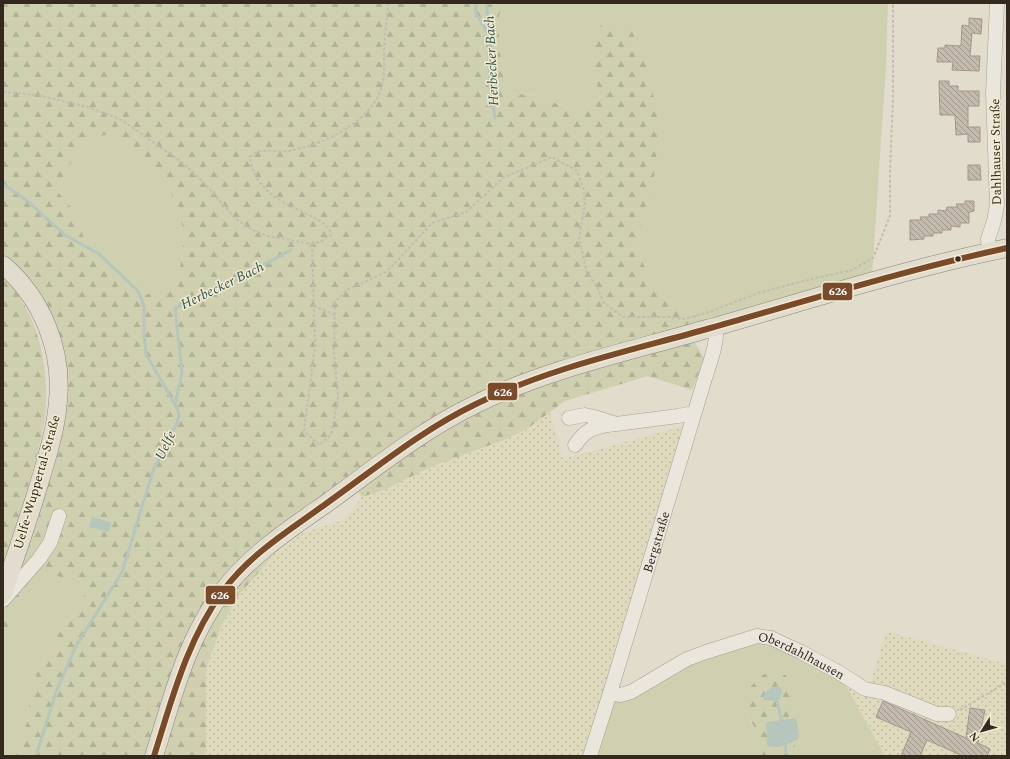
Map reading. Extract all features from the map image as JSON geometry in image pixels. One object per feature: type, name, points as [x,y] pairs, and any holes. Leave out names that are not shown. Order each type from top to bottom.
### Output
[{"type":"main road","points":[[154,756],[186,658],[207,614],[223,590],[238,573],[277,540],[414,440],[449,418],[474,404],[506,390],[546,376],[935,264],[1007,248]]},
{"type":"main road","name":"Uelfe-Wuppertal-Straße","points":[[3,265],[21,283],[43,316],[49,330],[54,351],[59,387],[56,418],[51,441],[33,503],[3,594]]},
{"type":"street","name":"Dahlhauser Straße","points":[[989,252],[988,239],[997,206],[994,94],[997,3]]},
{"type":"street","name":"Bergstraße","points":[[590,756],[694,413],[714,344],[716,326]]},
{"type":"street","points":[[574,445],[582,435],[592,428],[694,413]]},
{"type":"street","points":[[569,418],[585,415],[616,424]]},
{"type":"street","points":[[3,600],[39,559],[50,543],[59,516]]},
{"type":"street","name":"Oberdahlhausen","points":[[610,693],[620,695],[631,692],[687,659],[713,649],[757,636],[771,638],[801,652],[838,672],[865,689],[885,693],[937,714],[949,714]]},
{"type":"path","points":[[3,92],[37,95],[88,107],[120,119],[183,163],[213,192],[236,219],[253,230],[267,236],[312,244],[320,242],[331,235],[329,230],[317,219],[287,205],[269,194],[256,176],[250,157],[257,152],[288,151],[299,149],[326,138],[347,128],[361,118],[373,105],[381,90],[384,77],[388,3]]},
{"type":"path","points":[[312,244],[315,346],[304,432],[319,445],[331,435],[338,398],[334,351],[335,302],[347,290],[386,272],[432,223],[466,212],[503,178],[552,157],[577,171],[584,190],[585,204],[579,238],[587,273],[597,287],[604,303],[623,318],[670,317],[684,319],[709,312],[761,292],[852,270],[873,258],[890,216],[894,3]]},
{"type":"path","points":[[314,306],[335,315]]},
{"type":"path","points":[[949,714],[960,711],[1007,682]]},
{"type":"shaded area","points":[[550,413],[563,459],[688,425],[588,756],[206,756],[206,669],[221,627],[237,597],[261,570],[284,539],[344,520],[362,497],[384,490],[431,467],[504,440],[527,429]]},
{"type":"shaded area","points":[[92,517],[111,522],[109,532],[89,527]]},
{"type":"shaded area","points":[[886,631],[1007,664],[1007,756],[885,756],[843,680],[870,685]]},
{"type":"shaded area","points":[[777,686],[781,688],[782,691],[780,699],[774,701],[764,700],[763,695],[771,688]]},
{"type":"shaded area","points":[[796,718],[799,734],[798,739],[779,746],[767,746],[766,724],[768,722]]},
{"type":"green space","points":[[3,3],[507,3],[499,15],[499,48],[508,93],[537,96],[576,111],[600,100],[592,57],[601,25],[631,29],[649,70],[659,129],[652,194],[638,233],[641,258],[650,279],[668,302],[707,322],[504,384],[238,561],[211,593],[187,633],[175,664],[145,756],[16,756],[28,719],[30,689],[39,669],[62,628],[83,602],[86,587],[40,569],[22,591],[3,641],[3,594],[45,462],[53,344],[3,265]],"holes":[[[110,134],[165,176],[185,233],[178,282],[133,300],[122,284],[90,257],[76,213],[59,193],[65,170],[91,138]]]},
{"type":"green space","points":[[507,3],[888,3],[886,65],[872,275],[707,322],[668,302],[650,279],[641,258],[638,233],[652,194],[592,57],[600,100],[576,111],[537,96],[508,93],[499,48],[499,15]]},
{"type":"green space","points":[[110,134],[165,176],[185,233],[178,282],[133,300],[122,284],[90,257],[76,213],[59,193],[65,170],[91,138]]},
{"type":"green space","points":[[3,276],[24,303],[37,334],[45,368],[46,411],[32,473],[3,569]]},
{"type":"green space","points":[[694,341],[704,358],[692,390],[648,376],[565,401],[527,429],[504,440],[431,467],[384,490],[362,497],[357,490],[413,449],[474,412],[530,390],[586,372]]},
{"type":"green space","points":[[284,539],[261,570],[237,597],[221,627],[206,669],[206,756],[161,756],[190,665],[220,606],[247,573]]},
{"type":"green space","points":[[40,568],[86,587],[83,602],[62,628],[39,669],[30,689],[28,719],[16,756],[3,756],[3,641],[22,591]]},
{"type":"green space","points":[[757,637],[843,680],[885,756],[796,756],[786,675],[746,713],[754,728],[760,750],[760,756],[592,756],[609,703],[627,696],[659,677]]},
{"type":"green space","points":[[764,674],[786,675],[789,687],[796,756],[760,756],[753,725],[746,713],[748,689]]},
{"type":"building","points":[[969,18],[982,19],[981,34],[972,33],[970,56],[980,56],[979,71],[952,70],[953,62],[937,62],[938,48],[945,48],[945,45],[961,46],[962,25],[969,26]]},
{"type":"building","points":[[939,81],[949,81],[949,86],[958,86],[958,91],[979,91],[979,106],[968,106],[968,127],[980,127],[980,142],[968,142],[968,134],[956,135],[955,115],[940,115]]},
{"type":"building","points":[[968,165],[980,165],[981,180],[968,180]]},
{"type":"building","points":[[965,201],[974,201],[974,211],[969,212],[969,223],[960,223],[960,227],[951,226],[951,230],[942,230],[942,233],[933,233],[933,236],[924,236],[924,239],[910,240],[910,220],[921,220],[920,217],[929,217],[929,214],[938,214],[938,210],[946,211],[947,207],[958,207],[956,204],[965,204]]},
{"type":"building","points":[[883,701],[966,738],[970,708],[985,710],[978,743],[990,749],[987,756],[963,756],[927,740],[920,756],[901,756],[911,732],[876,717]]},
{"type":"waterway","points":[[476,3],[476,13],[487,32]]},
{"type":"waterway","name":"Herbecker Bach","points":[[487,3],[490,87],[495,118]]},
{"type":"waterway","name":"Uelfe","points":[[3,184],[25,199],[65,235],[99,254],[137,290],[144,307],[146,354],[178,410],[179,416],[153,471],[122,572],[76,646],[56,692],[36,756]]},
{"type":"waterway","name":"Herbecker Bach","points":[[175,405],[182,373],[175,308],[213,292],[291,250]]},
{"type":"waterway","points":[[776,697],[782,723]]},
{"type":"waterway","points":[[785,742],[786,756]]},
{"type":"transit line","name":"626","points":[[154,756],[174,692],[190,650],[200,629],[210,610],[223,591],[245,565],[271,543],[400,450],[456,414],[504,391],[590,361],[893,276],[1007,248]]}]
